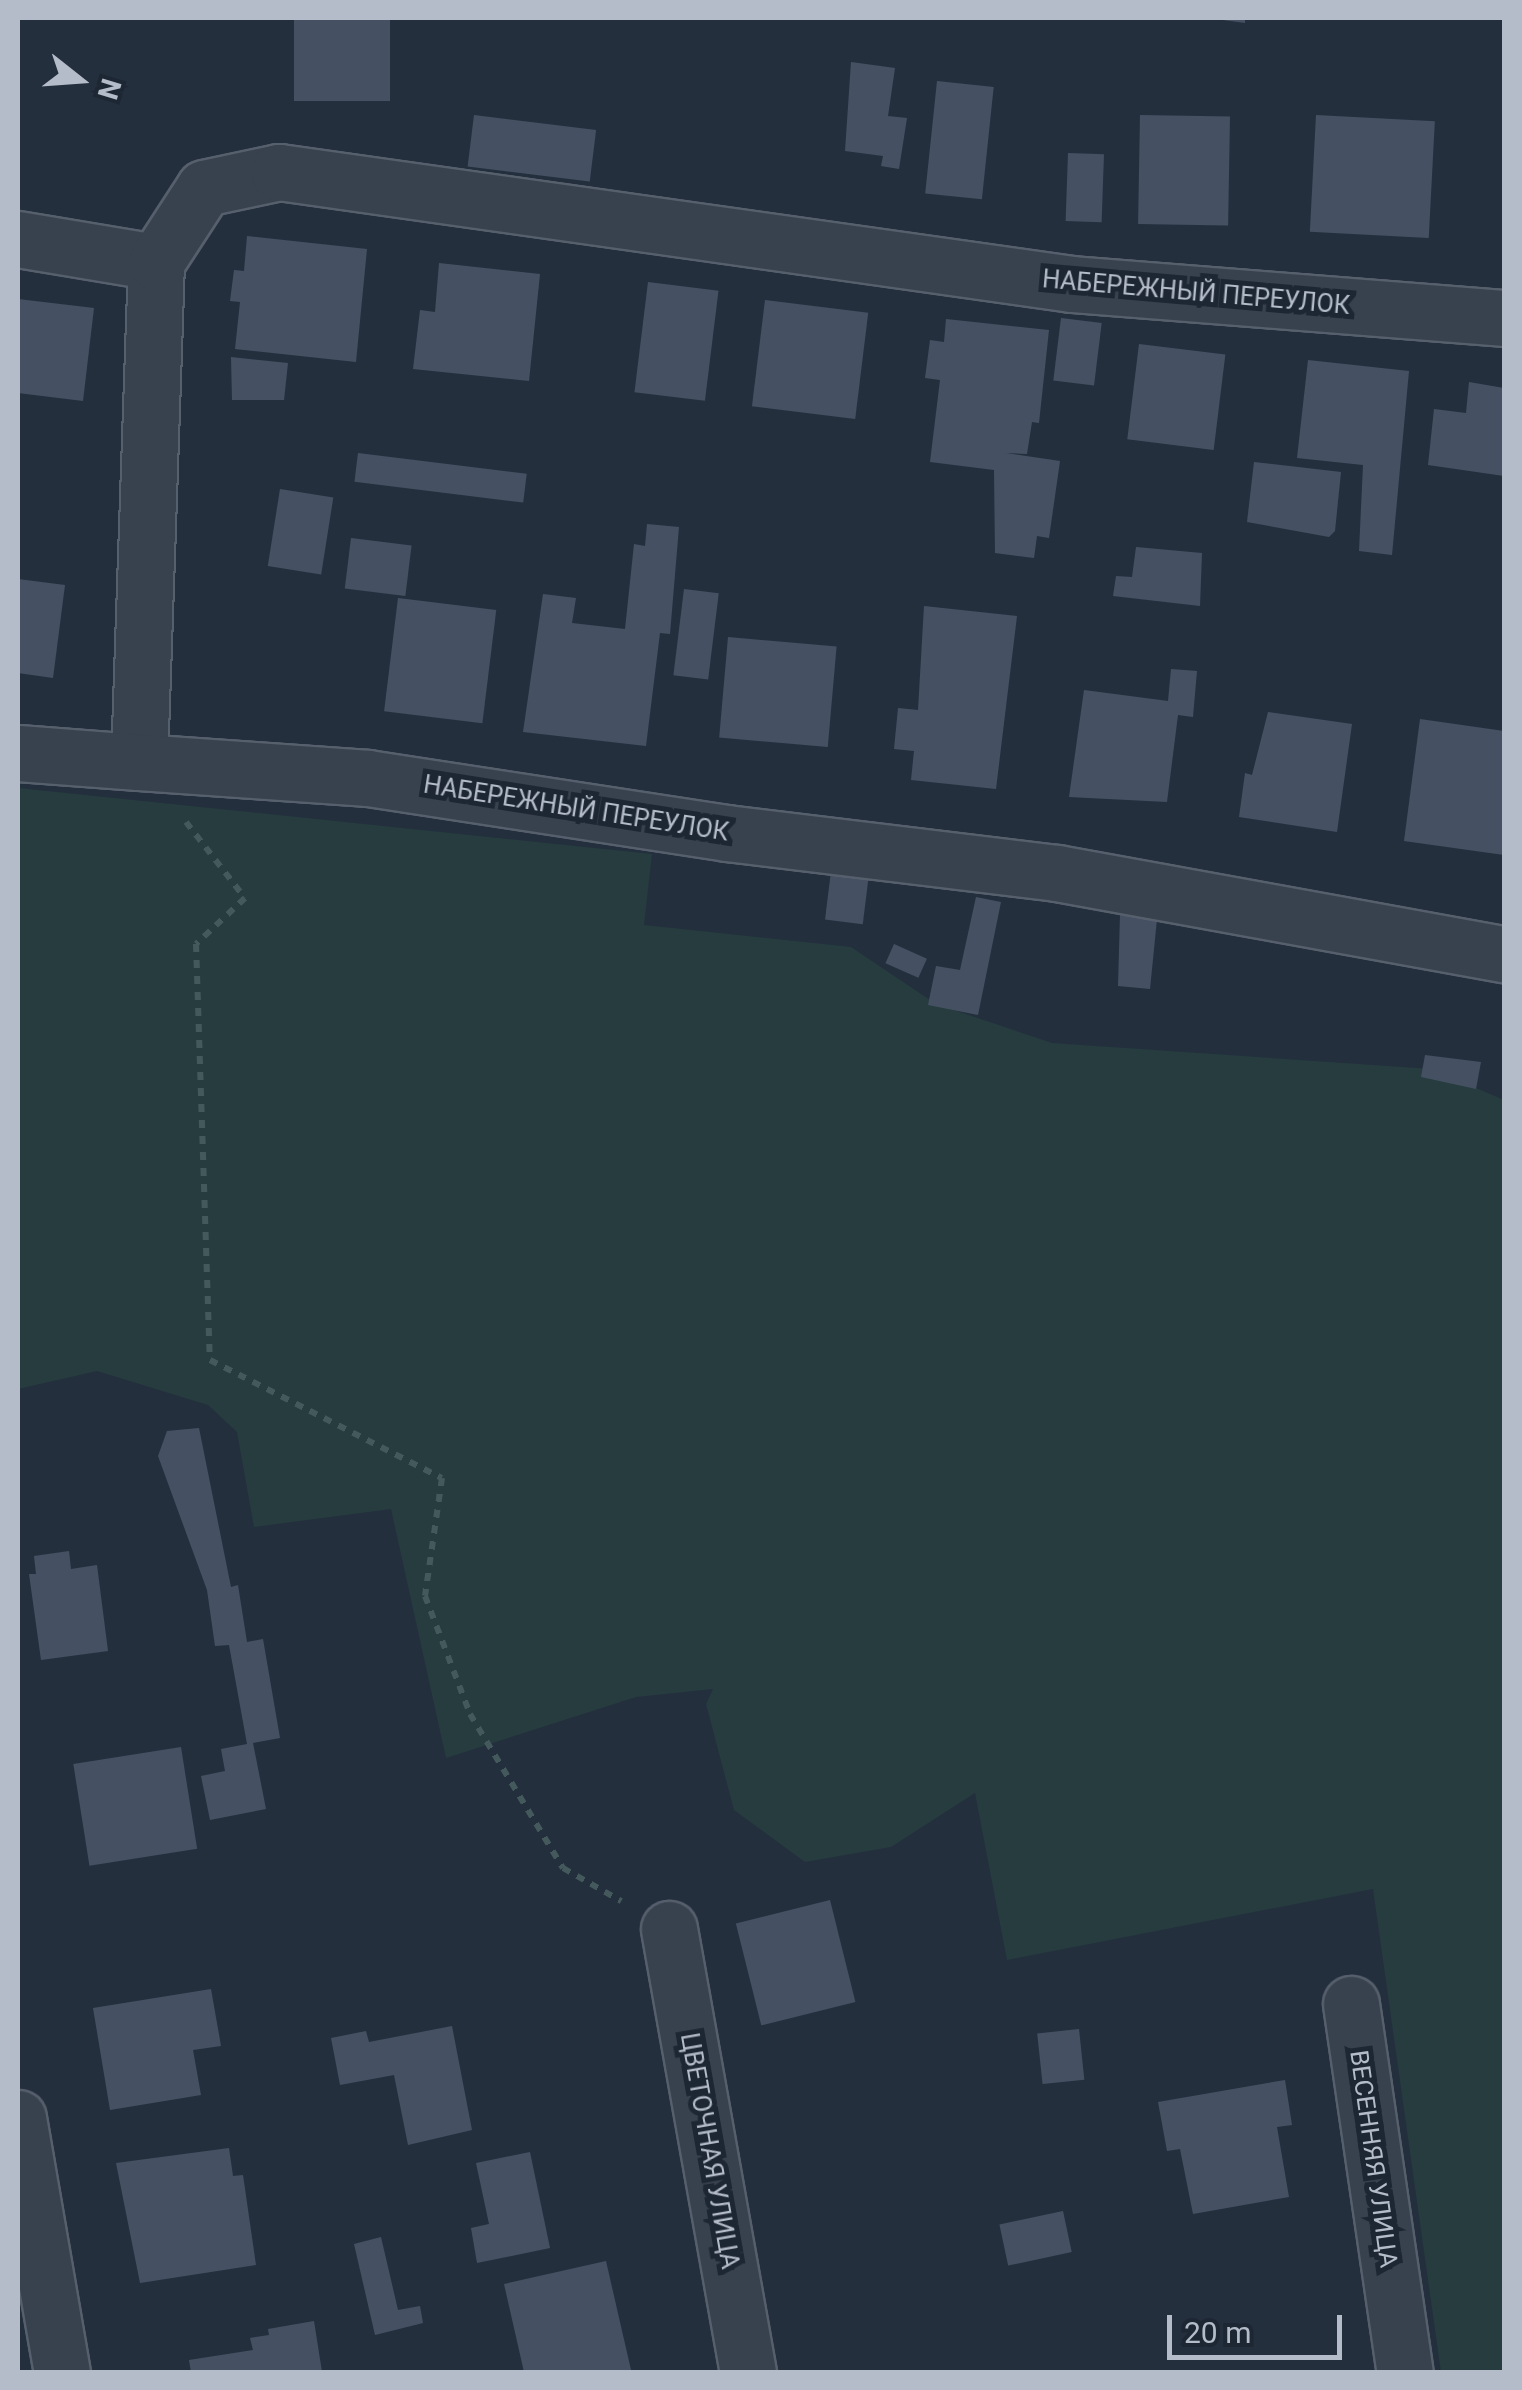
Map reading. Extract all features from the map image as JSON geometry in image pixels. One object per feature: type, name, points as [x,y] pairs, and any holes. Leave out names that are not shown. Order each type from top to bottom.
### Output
[{"type":"street","name":"НАБЕРЕЖНЫЙ ПЕРЕУЛОК","points":[[156,262],[204,188],[279,172],[1072,284],[1504,318]]},
{"type":"street","points":[[18,239],[156,262],[139,762]]},
{"type":"street","name":"НАБЕРЕЖНЫЙ ПЕРЕУЛОК","points":[[18,753],[368,778],[728,833],[1057,873],[1504,954]]},
{"type":"street","name":"ЦВЕТОЧНАЯ УЛИЦА","points":[[670,1929],[748,2372]]},
{"type":"street","name":"ВЕСЕННЯЯ УЛИЦА","points":[[1350,2004],[1405,2372]]},
{"type":"street","points":[[18,2118],[62,2372]]},
{"type":"path","points":[[139,762],[245,898],[196,944],[210,1360],[442,1478],[425,1596],[470,1714],[563,1868],[670,1929]]},
{"type":"green space","points":[[18,788],[652,854],[644,925],[851,947],[936,1004],[1052,1043],[1432,1069],[1504,1100],[1504,2372],[1441,2372],[1373,1889],[1007,1960],[975,1793],[891,1847],[805,1862],[734,1810],[706,1704],[713,1689],[636,1697],[446,1758],[391,1509],[254,1527],[237,1432],[208,1405],[97,1371],[18,1389]]},
{"type":"building","points":[[294,18],[390,18],[390,101],[294,101]]},
{"type":"building","points":[[1208,18],[1245,18],[1245,23]]},
{"type":"building","points":[[851,62],[895,68],[888,116],[907,118],[899,169],[881,166],[883,156],[845,151]]},
{"type":"building","points":[[937,81],[994,87],[982,199],[925,193]]},
{"type":"building","points":[[474,115],[596,130],[590,182],[468,167]]},
{"type":"building","points":[[1140,115],[1230,117],[1228,226],[1138,224]]},
{"type":"building","points":[[1316,115],[1435,121],[1429,238],[1310,232]]},
{"type":"building","points":[[1068,153],[1104,154],[1102,222],[1066,221]]},
{"type":"building","points":[[247,236],[367,249],[356,362],[235,349],[240,302],[230,301],[234,270],[244,271]]},
{"type":"building","points":[[439,263],[540,274],[529,381],[413,369],[420,310],[435,312]]},
{"type":"building","points":[[648,282],[718,291],[705,401],[634,392]]},
{"type":"building","points":[[18,299],[94,308],[83,401],[18,393]]},
{"type":"building","points":[[765,300],[868,313],[855,419],[752,406]]},
{"type":"building","points":[[1061,318],[1102,323],[1094,386],[1053,381]]},
{"type":"building","points":[[946,319],[1049,330],[1039,423],[1032,422],[1027,454],[1006,453],[1060,461],[1049,538],[1037,536],[1034,558],[995,553],[994,470],[930,462],[940,380],[925,378],[930,340],[944,342]]},
{"type":"building","points":[[1139,344],[1225,355],[1214,450],[1127,439]]},
{"type":"building","points":[[231,357],[288,363],[284,400],[232,400]]},
{"type":"building","points":[[1308,360],[1409,371],[1392,555],[1359,551],[1363,465],[1297,458]]},
{"type":"building","points":[[1469,382],[1504,388],[1504,476],[1428,465],[1434,409],[1466,413]]},
{"type":"building","points":[[358,453],[527,474],[523,503],[354,482]]},
{"type":"building","points":[[1254,462],[1341,472],[1335,531],[1329,537],[1247,522]]},
{"type":"building","points":[[280,489],[333,497],[321,574],[268,566]]},
{"type":"building","points":[[647,524],[679,527],[670,634],[660,633],[646,746],[523,732],[543,594],[576,598],[572,623],[625,629],[634,544],[645,546]]},
{"type":"building","points":[[351,538],[412,545],[405,596],[345,589]]},
{"type":"building","points":[[1136,547],[1202,553],[1200,606],[1113,596],[1116,576],[1132,577]]},
{"type":"building","points":[[18,579],[65,585],[53,678],[18,673]]},
{"type":"building","points":[[684,589],[719,593],[708,680],[673,675]]},
{"type":"building","points":[[398,598],[496,610],[482,723],[384,711]]},
{"type":"building","points":[[924,606],[1017,616],[996,789],[911,780],[914,751],[894,749],[898,708],[918,710]]},
{"type":"building","points":[[728,637],[837,646],[828,747],[719,738]]},
{"type":"building","points":[[1171,669],[1197,671],[1193,717],[1178,715],[1167,802],[1069,797],[1084,690],[1168,701]]},
{"type":"building","points":[[1268,712],[1352,724],[1337,832],[1239,817],[1245,773],[1252,775]]},
{"type":"building","points":[[1420,719],[1504,731],[1504,855],[1404,841]]},
{"type":"building","points":[[832,863],[870,868],[863,924],[825,920]]},
{"type":"building","points":[[976,897],[1001,902],[978,1015],[928,1005],[936,966],[960,970]]},
{"type":"building","points":[[1120,915],[1157,919],[1150,989],[1118,986]]},
{"type":"building","points":[[894,944],[927,959],[918,978],[885,963]]},
{"type":"building","points":[[1425,1055],[1481,1062],[1476,1089],[1421,1077]]},
{"type":"building","points":[[199,1428],[231,1587],[238,1585],[247,1642],[263,1639],[280,1738],[253,1743],[266,1809],[210,1820],[201,1776],[225,1771],[221,1749],[247,1744],[229,1645],[215,1646],[207,1590],[158,1456],[167,1431]]},
{"type":"building","points":[[69,1551],[71,1569],[97,1565],[108,1651],[41,1660],[29,1574],[36,1574],[34,1556]]},
{"type":"building","points":[[181,1747],[197,1849],[89,1866],[73,1764]]},
{"type":"building","points":[[830,1900],[855,2002],[761,2025],[736,1923]]},
{"type":"building","points":[[211,1989],[221,2046],[193,2050],[201,2095],[110,2110],[93,2008]]},
{"type":"building","points":[[452,2026],[472,2130],[408,2145],[394,2075],[340,2085],[331,2038],[366,2031],[369,2042]]},
{"type":"building","points":[[1079,2029],[1084,2080],[1043,2084],[1037,2033]]},
{"type":"building","points":[[1285,2080],[1292,2125],[1277,2127],[1289,2197],[1193,2214],[1180,2149],[1167,2151],[1158,2102]]},
{"type":"building","points":[[229,2148],[233,2176],[243,2175],[256,2265],[140,2283],[116,2163]]},
{"type":"building","points":[[530,2152],[550,2248],[477,2263],[471,2228],[489,2224],[476,2163]]},
{"type":"building","points":[[1063,2211],[1072,2252],[1008,2266],[999,2225]]},
{"type":"building","points":[[381,2237],[398,2310],[420,2306],[423,2323],[375,2335],[354,2244]]},
{"type":"building","points":[[606,2261],[631,2370],[524,2372],[504,2284]]},
{"type":"building","points":[[314,2321],[322,2372],[191,2372],[189,2360],[253,2350],[250,2338],[269,2335],[268,2329]]}]
